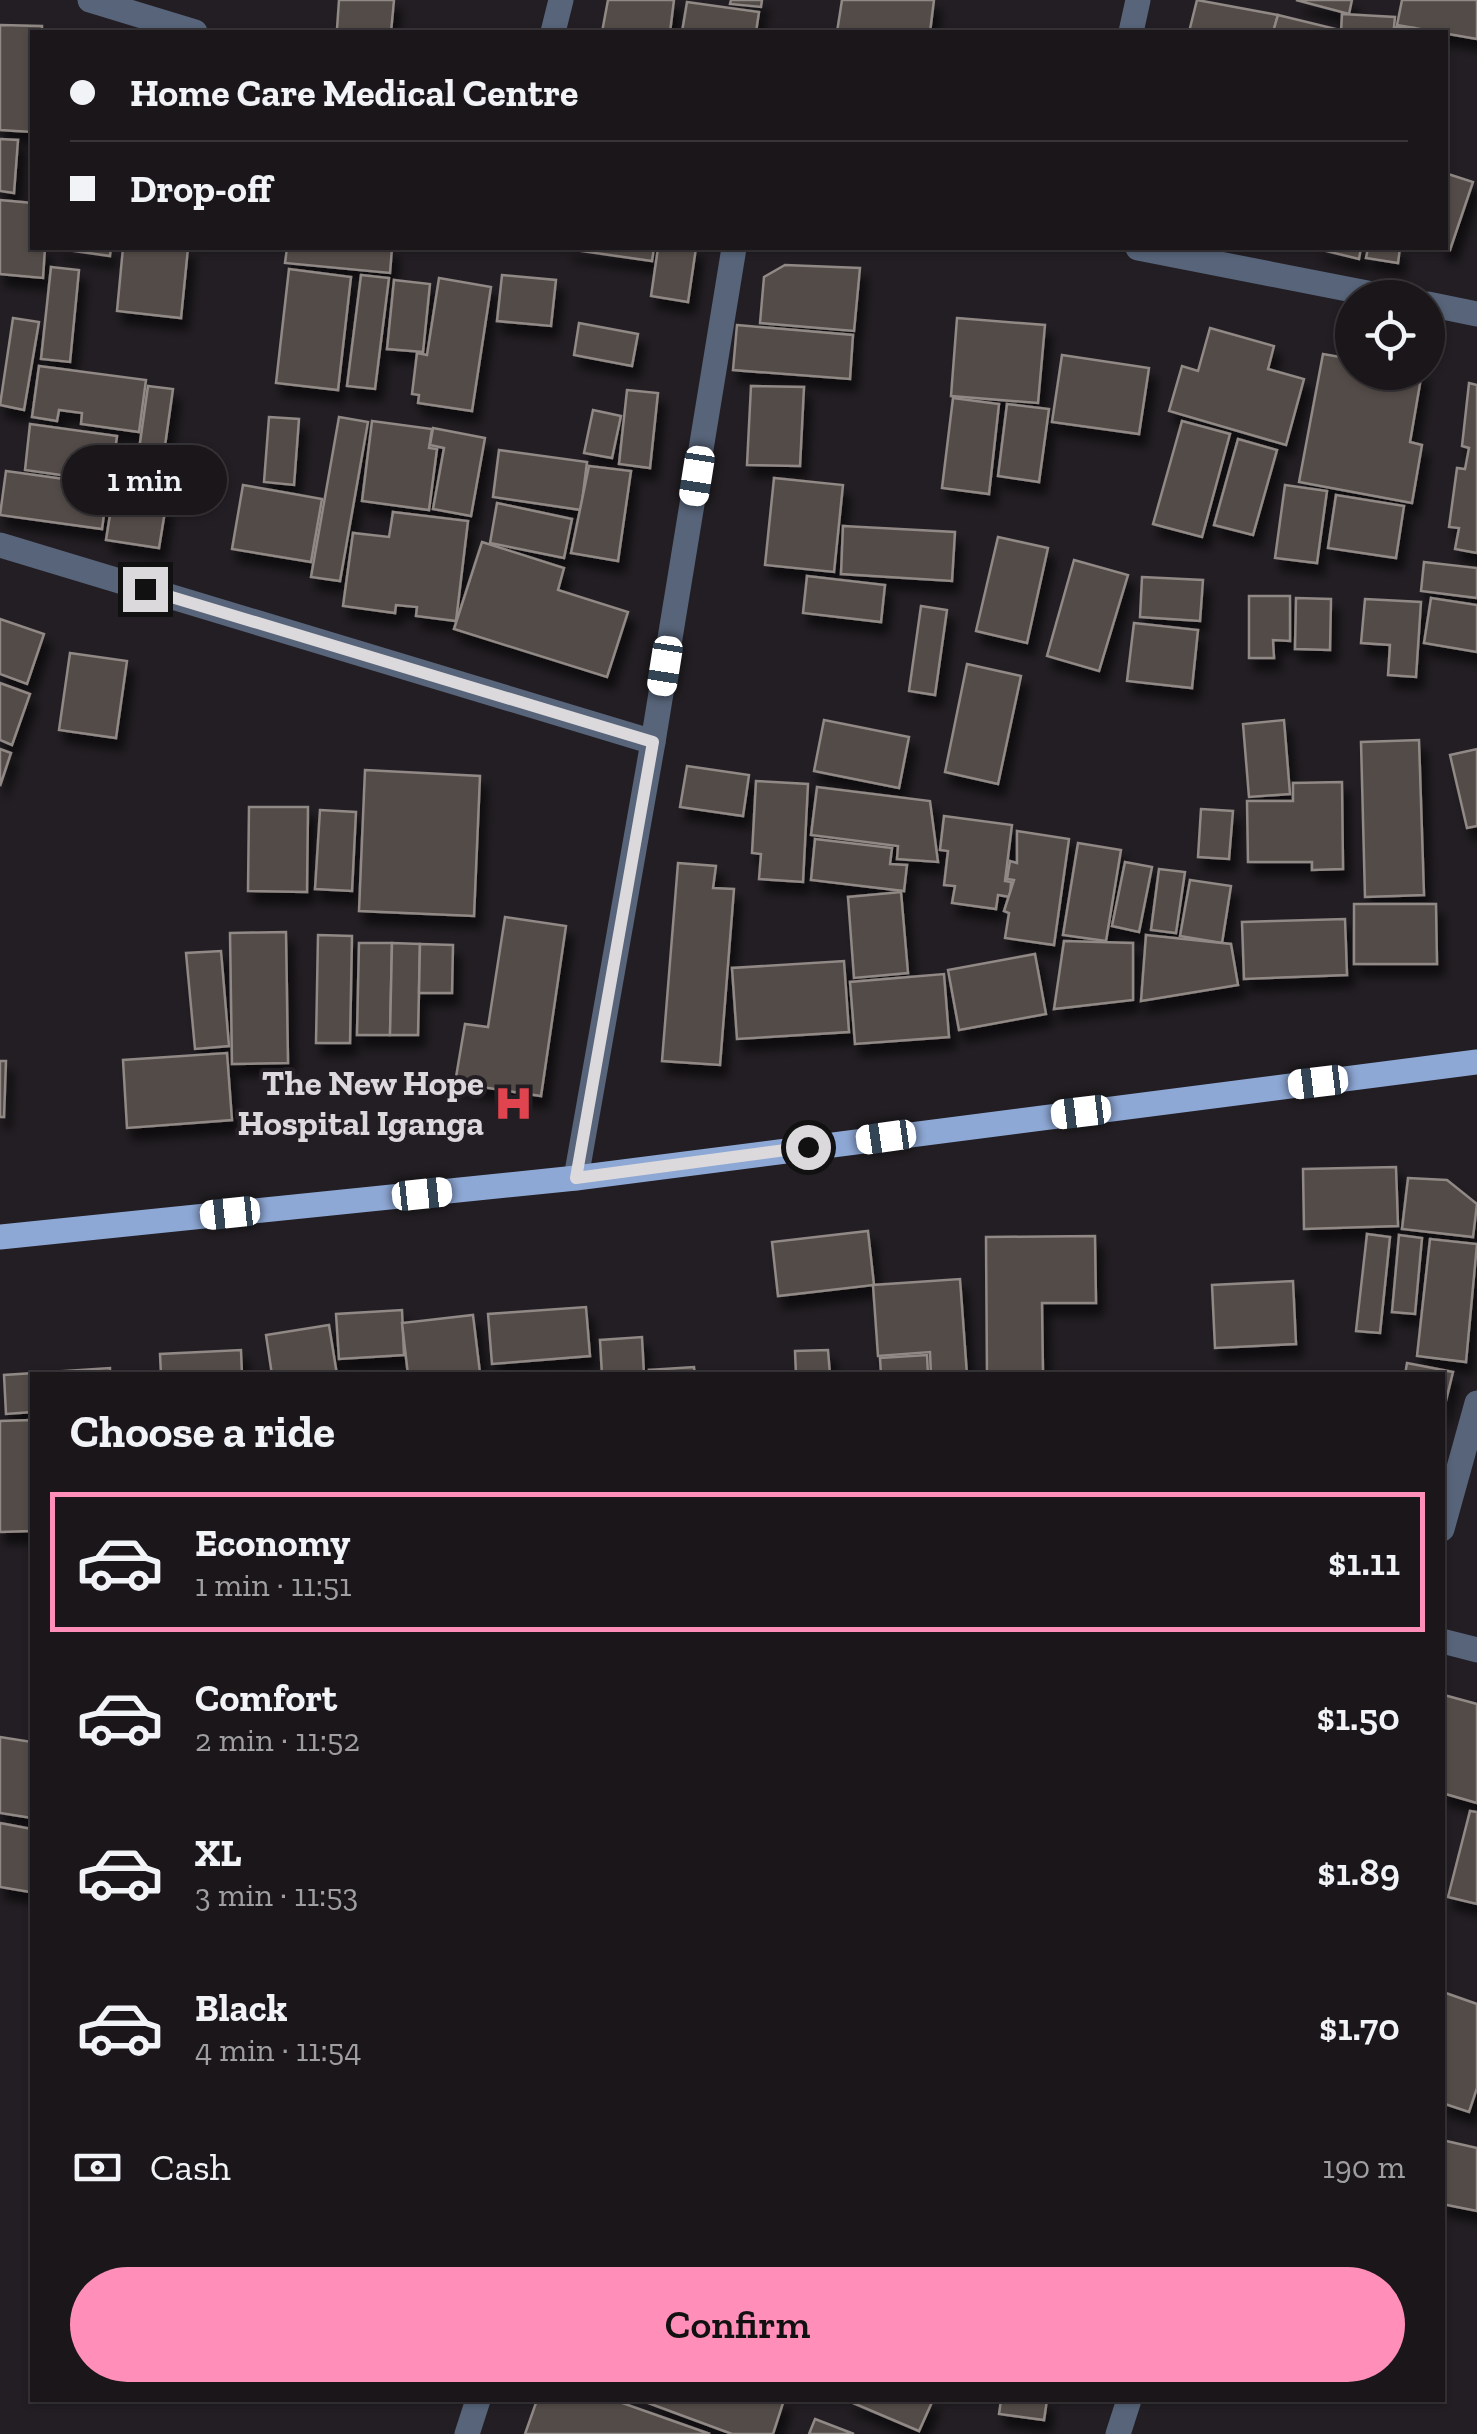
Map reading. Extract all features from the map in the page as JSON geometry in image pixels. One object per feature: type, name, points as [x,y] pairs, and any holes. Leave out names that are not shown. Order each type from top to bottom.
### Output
[{"type":"main road","points":[[0,1237],[576,1178],[1477,1062]]},
{"type":"street","points":[[90,0],[188,30]]},
{"type":"street","points":[[553,30],[561,0]]},
{"type":"street","points":[[1131,30],[1138,0]]},
{"type":"street","points":[[576,1178],[734,250]]},
{"type":"street","points":[[1148,250],[1335,287]]},
{"type":"street","points":[[1445,307],[1477,314]]},
{"type":"street","points":[[0,545],[653,742]]},
{"type":"street","points":[[1445,1518],[1477,1403]]},
{"type":"street","points":[[1445,1642],[1477,1650]]},
{"type":"street","points":[[467,2434],[477,2402]]},
{"type":"street","points":[[1118,2434],[1128,2402]]},
{"type":"building","points":[[339,0],[394,0],[391,30],[337,29]]},
{"type":"building","points":[[608,0],[674,0],[670,30],[602,30]]},
{"type":"building","points":[[731,0],[762,0],[761,7],[730,4]]},
{"type":"building","points":[[842,0],[934,0],[930,30],[837,30]]},
{"type":"building","points":[[1197,0],[1278,15],[1274,30],[1190,30]]},
{"type":"building","points":[[1296,0],[1352,0],[1349,14]]},
{"type":"building","points":[[1402,0],[1477,0],[1477,39],[1448,34],[1448,30],[1397,25]]},
{"type":"building","points":[[687,2],[759,12],[756,30],[682,30]]},
{"type":"building","points":[[1342,14],[1395,17],[1394,27],[1414,28],[1414,30],[1341,30]]},
{"type":"building","points":[[1278,15],[1340,30],[1274,30]]},
{"type":"building","points":[[0,25],[42,26],[42,30],[30,30],[30,132],[0,130]]},
{"type":"building","points":[[0,139],[18,140],[14,193],[0,191]]},
{"type":"building","points":[[1448,174],[1473,182],[1448,250]]},
{"type":"building","points":[[0,200],[30,203],[30,250],[45,250],[43,278],[0,274]]},
{"type":"building","points":[[67,250],[111,250],[110,256]]},
{"type":"building","points":[[123,250],[188,250],[181,318],[117,311]]},
{"type":"building","points":[[287,250],[392,250],[390,273],[285,263]]},
{"type":"building","points":[[574,250],[654,250],[652,261]]},
{"type":"building","points":[[658,250],[696,250],[688,302],[651,296]]},
{"type":"building","points":[[1322,250],[1361,250],[1359,259]]},
{"type":"building","points":[[1368,250],[1400,250],[1398,263],[1366,258]]},
{"type":"building","points":[[785,265],[860,268],[854,331],[760,323],[764,277]]},
{"type":"building","points":[[51,267],[79,270],[70,362],[41,359]]},
{"type":"building","points":[[289,269],[351,277],[338,390],[276,383]]},
{"type":"building","points":[[361,275],[389,278],[375,389],[347,386]]},
{"type":"building","points":[[502,275],[556,280],[551,326],[497,321]]},
{"type":"building","points":[[439,278],[491,287],[472,411],[418,403],[419,395],[412,394],[417,353],[427,355]]},
{"type":"building","points":[[394,280],[430,284],[423,352],[387,349]]},
{"type":"building","points":[[13,318],[39,322],[24,410],[0,405]]},
{"type":"building","points":[[957,318],[1045,325],[1038,403],[951,396]]},
{"type":"building","points":[[579,323],[638,334],[632,366],[574,355]]},
{"type":"building","points":[[737,325],[853,335],[850,379],[733,370]]},
{"type":"building","points":[[1210,328],[1274,346],[1268,369],[1304,379],[1286,445],[1169,411],[1182,366],[1198,371]]},
{"type":"building","points":[[1323,354],[1335,356],[1335,390],[1419,390],[1410,442],[1422,445],[1412,503],[1299,482]]},
{"type":"building","points":[[1062,355],[1149,368],[1139,434],[1052,422]]},
{"type":"building","points":[[39,366],[146,380],[139,432],[81,424],[82,413],[59,410],[57,421],[32,417]]},
{"type":"building","points":[[1469,383],[1477,385],[1477,553],[1455,549],[1459,528],[1449,527],[1457,468],[1465,469],[1469,448],[1462,446]]},
{"type":"building","points":[[148,386],[173,389],[161,474],[136,471]]},
{"type":"building","points":[[751,386],[804,387],[800,466],[747,465]]},
{"type":"building","points":[[627,390],[658,393],[650,468],[619,464]]},
{"type":"building","points":[[953,398],[999,404],[989,494],[942,488]]},
{"type":"building","points":[[1007,404],[1049,409],[1039,482],[998,476]]},
{"type":"building","points":[[593,410],[621,416],[612,458],[584,453]]},
{"type":"building","points":[[269,417],[299,419],[294,485],[264,482]]},
{"type":"building","points":[[339,417],[368,422],[340,581],[311,577]]},
{"type":"building","points":[[372,421],[432,429],[429,448],[437,449],[429,510],[362,501]]},
{"type":"building","points":[[1182,421],[1230,434],[1202,537],[1153,524]]},
{"type":"building","points":[[30,424],[117,436],[111,482],[25,470]]},
{"type":"building","points":[[433,428],[485,438],[471,516],[433,509],[444,448],[430,445]]},
{"type":"building","points":[[1238,439],[1277,450],[1253,535],[1214,525]]},
{"type":"building","points":[[499,450],[587,462],[581,510],[493,497]]},
{"type":"building","points":[[589,466],[631,471],[618,561],[571,553]]},
{"type":"building","points":[[6,471],[108,485],[102,529],[0,515]]},
{"type":"building","points":[[774,478],[843,485],[834,572],[765,565]]},
{"type":"building","points":[[243,485],[322,499],[311,562],[232,549]]},
{"type":"building","points":[[1285,485],[1327,491],[1317,563],[1275,558]]},
{"type":"building","points":[[1336,495],[1404,506],[1396,558],[1328,548]]},
{"type":"building","points":[[113,496],[166,505],[159,548],[106,540]]},
{"type":"building","points":[[497,503],[572,519],[564,558],[490,543]]},
{"type":"building","points":[[393,512],[468,521],[456,621],[416,616],[417,607],[396,605],[395,613],[343,606],[353,533],[389,537]]},
{"type":"building","points":[[843,526],[955,532],[952,581],[841,574]]},
{"type":"building","points":[[998,537],[1048,548],[1027,643],[976,631]]},
{"type":"building","points":[[482,542],[564,568],[558,590],[628,612],[607,677],[454,629]]},
{"type":"building","points":[[1074,560],[1128,575],[1099,671],[1047,656]]},
{"type":"building","points":[[1424,562],[1477,568],[1477,598],[1421,591]]},
{"type":"building","points":[[807,576],[885,585],[881,622],[803,613]]},
{"type":"building","points":[[1142,577],[1203,580],[1200,621],[1140,617]]},
{"type":"building","points":[[1249,596],[1290,596],[1290,641],[1273,640],[1274,658],[1249,658]]},
{"type":"building","points":[[1296,598],[1331,599],[1330,650],[1295,649]]},
{"type":"building","points":[[1431,598],[1477,605],[1477,652],[1424,643]]},
{"type":"building","points":[[1365,599],[1421,602],[1416,677],[1388,675],[1390,645],[1361,643]]},
{"type":"building","points":[[921,606],[947,610],[935,695],[909,691]]},
{"type":"building","points":[[0,619],[44,634],[27,684],[0,674]]},
{"type":"building","points":[[1134,623],[1198,630],[1192,688],[1127,681]]},
{"type":"building","points":[[70,653],[127,661],[116,738],[59,730]]},
{"type":"building","points":[[967,664],[1021,676],[998,784],[945,772]]},
{"type":"building","points":[[0,683],[30,694],[12,745],[0,740]]},
{"type":"building","points":[[824,720],[909,737],[899,788],[814,771]]},
{"type":"building","points":[[1284,720],[1290,794],[1249,797],[1243,724]]},
{"type":"building","points":[[1419,740],[1424,895],[1365,897],[1361,742]]},
{"type":"building","points":[[0,749],[11,753],[0,786]]},
{"type":"building","points":[[1477,749],[1477,826],[1467,828],[1450,755]]},
{"type":"building","points":[[687,766],[749,775],[743,816],[680,807]]},
{"type":"building","points":[[365,770],[480,776],[474,916],[359,911]]},
{"type":"building","points":[[756,781],[808,784],[803,882],[759,879],[761,854],[752,853]]},
{"type":"building","points":[[1342,782],[1343,869],[1312,870],[1312,862],[1248,862],[1247,801],[1293,801],[1293,783]]},
{"type":"building","points":[[817,787],[930,801],[938,862],[897,859],[898,846],[811,835]]},
{"type":"building","points":[[249,807],[308,807],[307,892],[248,891]]},
{"type":"building","points":[[1201,809],[1233,811],[1229,859],[1198,857]]},
{"type":"building","points":[[320,810],[356,812],[352,891],[315,889]]},
{"type":"building","points":[[944,816],[1012,825],[1005,881],[1011,882],[1010,897],[998,895],[996,909],[952,903],[955,886],[944,885],[948,851],[940,850]]},
{"type":"building","points":[[1017,831],[1069,839],[1054,945],[1005,938],[1009,913],[1004,911],[1014,880],[1007,879],[1010,861],[1017,863]]},
{"type":"building","points":[[815,839],[892,848],[890,864],[907,865],[904,891],[811,880]]},
{"type":"building","points":[[1078,843],[1121,850],[1106,941],[1063,935]]},
{"type":"building","points":[[1125,862],[1152,867],[1139,932],[1112,926]]},
{"type":"building","points":[[678,863],[716,866],[713,888],[734,889],[720,1065],[662,1061]]},
{"type":"building","points":[[1159,869],[1185,872],[1176,933],[1151,930]]},
{"type":"building","points":[[1190,880],[1231,886],[1222,943],[1180,936]]},
{"type":"building","points":[[901,892],[908,973],[854,978],[848,897]]},
{"type":"building","points":[[1354,904],[1436,904],[1437,964],[1354,964]]},
{"type":"building","points":[[505,917],[566,926],[541,1096],[455,1083],[465,1024],[488,1027]]},
{"type":"building","points":[[1345,919],[1347,975],[1244,979],[1242,922]]},
{"type":"building","points":[[286,932],[288,1063],[232,1064],[230,933]]},
{"type":"building","points":[[318,935],[352,936],[350,1043],[316,1043]]},
{"type":"building","points":[[1146,935],[1231,944],[1238,985],[1141,1001]]},
{"type":"building","points":[[1064,941],[1133,943],[1133,1000],[1054,1009]]},
{"type":"building","points":[[359,943],[392,943],[390,1035],[357,1035]]},
{"type":"building","points":[[392,943],[420,944],[418,1035],[390,1035]]},
{"type":"building","points":[[420,944],[453,945],[452,993],[419,993]]},
{"type":"building","points":[[221,951],[229,1046],[195,1049],[186,953]]},
{"type":"building","points":[[1035,954],[1046,1014],[959,1030],[948,970]]},
{"type":"building","points":[[844,961],[849,1032],[737,1039],[732,968]]},
{"type":"building","points":[[944,974],[949,1037],[855,1044],[850,982]]},
{"type":"building","points":[[227,1053],[232,1120],[127,1128],[123,1060]]},
{"type":"building","points":[[0,1061],[6,1061],[4,1117],[0,1117]]},
{"type":"building","points":[[1396,1167],[1398,1226],[1304,1229],[1303,1169]]},
{"type":"building","points":[[1408,1178],[1447,1180],[1477,1204],[1473,1237],[1402,1229]]},
{"type":"building","points":[[868,1231],[874,1285],[778,1296],[772,1242]]},
{"type":"building","points":[[1367,1234],[1390,1237],[1380,1333],[1356,1331]]},
{"type":"building","points":[[1399,1235],[1422,1238],[1415,1314],[1392,1312]]},
{"type":"building","points":[[1095,1236],[1096,1303],[1042,1303],[1043,1372],[987,1372],[986,1237]]},
{"type":"building","points":[[1430,1239],[1477,1244],[1466,1362],[1417,1356]]},
{"type":"building","points":[[960,1279],[967,1372],[931,1372],[930,1352],[878,1356],[873,1285]]},
{"type":"building","points":[[1293,1281],[1296,1344],[1215,1348],[1212,1285]]},
{"type":"building","points":[[586,1307],[590,1356],[492,1364],[488,1314]]},
{"type":"building","points":[[402,1310],[404,1355],[339,1359],[336,1314]]},
{"type":"building","points":[[473,1315],[480,1372],[408,1372],[402,1323]]},
{"type":"building","points":[[329,1325],[337,1372],[272,1372],[266,1335]]},
{"type":"building","points":[[642,1337],[644,1372],[602,1372],[600,1340]]},
{"type":"building","points":[[241,1350],[242,1372],[161,1372],[160,1354]]},
{"type":"building","points":[[828,1350],[830,1372],[796,1372],[795,1351]]},
{"type":"building","points":[[927,1355],[928,1372],[881,1372],[880,1358]]},
{"type":"building","points":[[1407,1363],[1453,1372],[1445,1405],[1445,1372],[1406,1372]]},
{"type":"building","points":[[694,1367],[695,1372],[649,1372]]},
{"type":"building","points":[[110,1368],[110,1372],[49,1372]]},
{"type":"building","points":[[30,1373],[30,1412],[6,1414],[4,1375]]},
{"type":"building","points":[[30,1420],[30,1531],[0,1532],[0,1421]]},
{"type":"building","points":[[1445,1695],[1477,1704],[1477,1803],[1445,1794]]},
{"type":"building","points":[[0,1737],[30,1742],[30,1818],[0,1813]]},
{"type":"building","points":[[1470,1811],[1477,1812],[1477,1904],[1448,1897]]},
{"type":"building","points":[[0,1823],[30,1829],[30,1892],[0,1887]]},
{"type":"building","points":[[1445,1993],[1477,2004],[1477,2088],[1469,2112],[1445,2104]]},
{"type":"building","points":[[1445,2141],[1477,2148],[1477,2211],[1445,2205]]},
{"type":"building","points":[[536,2402],[620,2402],[710,2434],[525,2434]]},
{"type":"building","points":[[645,2402],[783,2402],[773,2434],[732,2434]]},
{"type":"building","points":[[851,2402],[932,2402],[919,2431]]},
{"type":"building","points":[[1001,2402],[1047,2402],[1044,2420],[999,2414]]},
{"type":"building","points":[[815,2419],[854,2434],[809,2434]]},
{"type":"place","name":"The New Hope Hospital Iganga","points":[[514,1103]]},
{"type":"route","points":[[145,589],[653,742],[636,818],[576,1178],[808,1147]]}]
